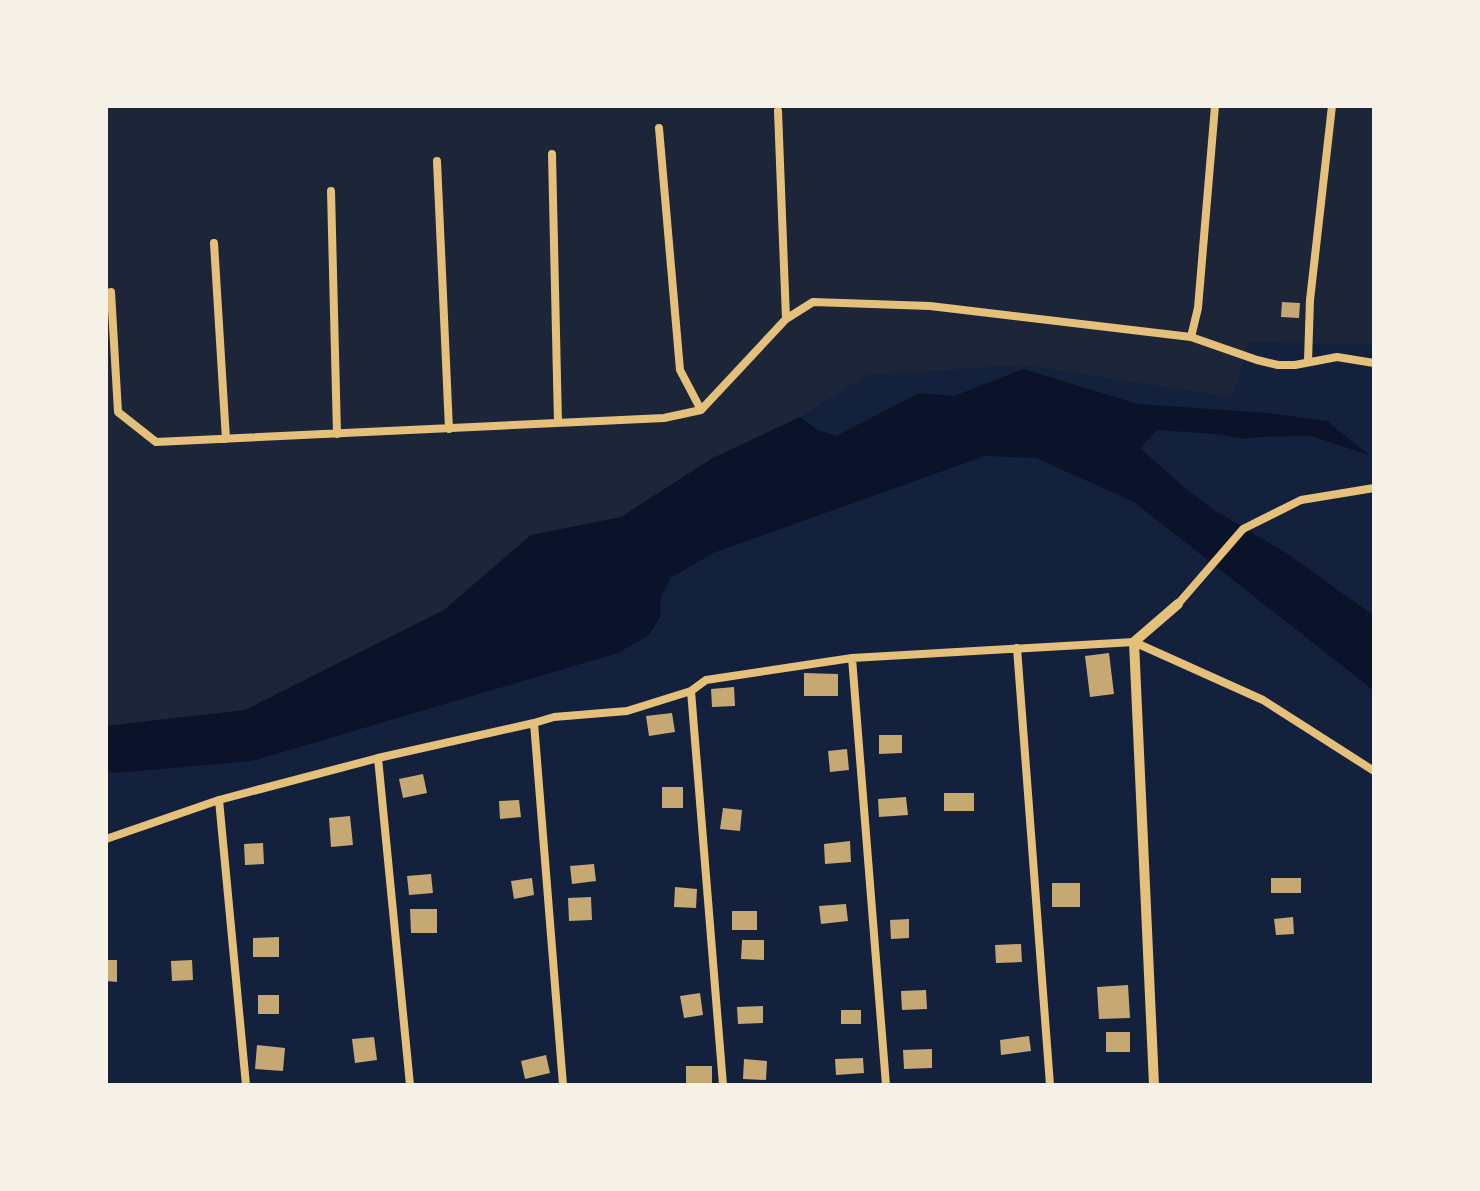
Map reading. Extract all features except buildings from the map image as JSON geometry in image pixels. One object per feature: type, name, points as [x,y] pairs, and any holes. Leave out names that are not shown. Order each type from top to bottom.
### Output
[{"type":"street","points":[[1191,337],[1198,308],[1215,106]]},
{"type":"street","points":[[1308,361],[1310,300],[1332,106]]},
{"type":"street","points":[[778,111],[786,319]]},
{"type":"street","points":[[659,128],[680,370],[701,410]]},
{"type":"street","points":[[552,154],[558,423]]},
{"type":"street","points":[[437,161],[449,429]]},
{"type":"street","points":[[331,191],[337,434]]},
{"type":"street","points":[[214,243],[226,439]]},
{"type":"street","points":[[111,292],[118,412],[156,442],[664,418],[701,410],[786,319],[813,302],[930,306],[1191,337],[1278,365],[1337,357],[1374,363]]},
{"type":"street","points":[[1134,642],[1178,604],[1243,529],[1301,500],[1374,488]]},
{"type":"street","points":[[1134,642],[1154,1085]]},
{"type":"street","points":[[106,839],[219,800],[378,758],[554,717],[627,711],[691,691],[706,680],[852,658],[1017,648],[1134,642],[1263,700],[1374,771]]},
{"type":"street","points":[[1017,648],[1050,1085]]},
{"type":"street","points":[[852,658],[886,1085]]},
{"type":"street","points":[[691,691],[723,1085]]},
{"type":"street","points":[[534,723],[563,1085]]},
{"type":"street","points":[[378,758],[410,1085]]},
{"type":"street","points":[[219,800],[246,1085]]},
{"type":"shaded area","points":[[106,106],[1374,106],[1374,345],[1249,342],[1232,397],[1023,365],[867,375],[800,417],[711,459],[621,517],[531,535],[444,610],[245,710],[106,726]]},
{"type":"shaded area","points":[[1023,369],[1138,404],[1268,413],[1327,421],[1369,455],[1311,436],[1243,439],[1157,430],[1140,448],[1214,510],[1291,556],[1374,616],[1374,691],[1134,502],[1036,458],[985,456],[713,553],[671,578],[661,597],[660,617],[649,635],[618,653],[252,761],[106,772],[106,726],[245,710],[444,610],[531,535],[621,517],[711,459],[800,417],[818,430],[836,436],[919,393],[954,396]]}]
